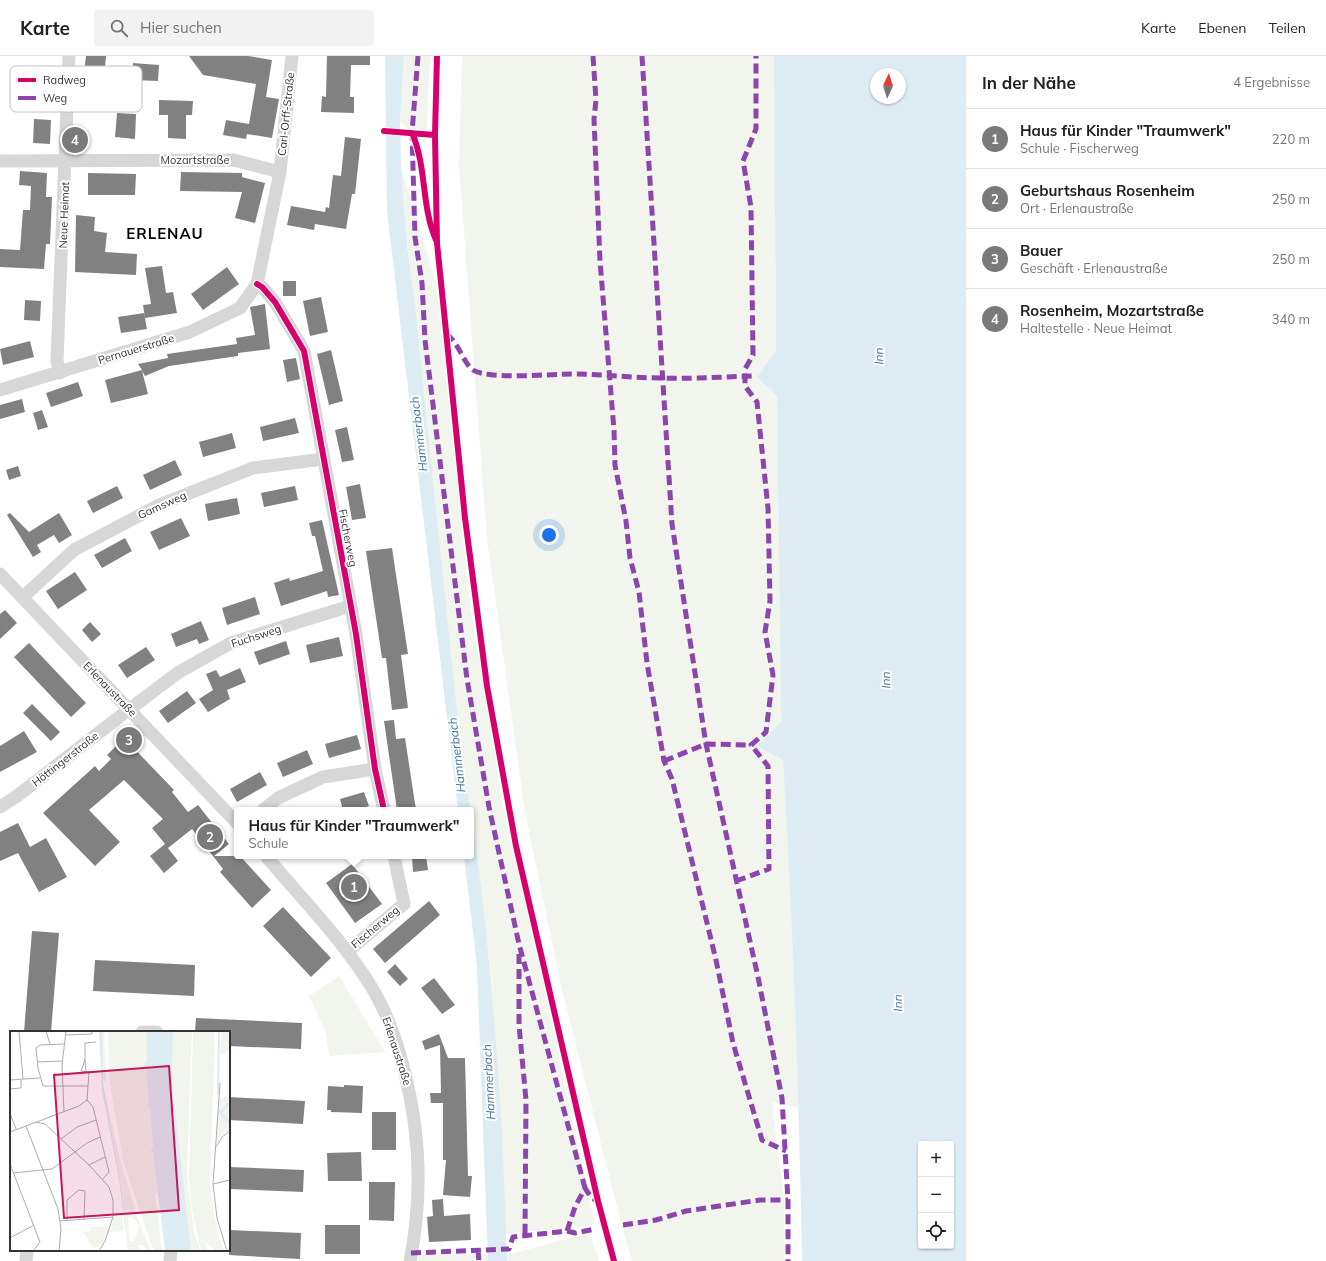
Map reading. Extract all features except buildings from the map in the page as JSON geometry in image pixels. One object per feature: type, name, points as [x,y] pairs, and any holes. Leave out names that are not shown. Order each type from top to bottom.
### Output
[{"type":"street","name":"Neue Heimat","points":[[69,56],[69,66]]},
{"type":"street","name":"Carl-Orff-Straße","points":[[280,172],[292,56]]},
{"type":"street","name":"Neue Heimat","points":[[60,373],[57,361],[67,112]]},
{"type":"street","name":"Mozartstraße","points":[[0,161],[234,160],[280,172]]},
{"type":"street","points":[[257,284],[280,172]]},
{"type":"street","name":"Pernauerstraße","points":[[0,390],[60,373],[190,332],[240,308],[257,284]]},
{"type":"street","name":"Fischerweg","points":[[257,284],[262,287],[275,302],[304,351],[356,634],[375,769],[383,807]]},
{"type":"street","name":"Gamsweg","points":[[23,597],[74,550],[159,505],[253,468],[323,459]]},
{"type":"street","name":"Erlenaustraße","points":[[0,574],[234,819]]},
{"type":"street","name":"Fuchsweg","points":[[129,709],[180,672],[231,643],[350,606]]},
{"type":"street","name":"Höttingerstraße","points":[[0,807],[17,796],[129,709]]},
{"type":"street","points":[[268,807],[278,798],[323,777],[375,769]]},
{"type":"street","name":"Erlenaustraße","points":[[268,859],[346,952],[373,989],[389,1022],[409,1089],[417,1137],[418,1166],[416,1218],[410,1261]]},
{"type":"street","name":"Fischerweg","points":[[346,952],[404,904],[395,859]]},
{"type":"street","points":[[26,1261],[27,1251]]},
{"type":"street","points":[[170,1261],[171,1251]]},
{"type":"shaded area","points":[[404,56],[430,56],[426,145],[400,121]]},
{"type":"shaded area","points":[[462,56],[774,56],[776,350],[757,377],[777,396],[781,722],[757,746],[783,760],[790,878],[799,1108],[772,1102],[784,1201],[784,1261],[632,1261],[623,1230],[562,990],[525,812],[487,539],[459,165]]},
{"type":"shaded area","points":[[401,167],[436,282],[470,603],[503,806],[549,1009],[595,1225],[506,1234],[492,983],[474,833],[474,807],[471,807],[461,749],[414,297],[407,246]]},
{"type":"shaded area","points":[[339,976],[385,1052],[329,1056],[326,1032],[309,996]]},
{"type":"shaded area","points":[[590,1233],[599,1261],[507,1261],[506,1255]]},
{"type":"shaded area","points":[[488,1254],[488,1261],[418,1261],[419,1255]]},
{"type":"water","name":"Hammerbach","points":[[385,56],[404,56],[400,121],[401,167],[407,246],[414,296],[461,749],[471,807],[458,807],[387,211]]},
{"type":"water","name":"Inn","points":[[774,56],[966,56],[966,1261],[802,1261],[795,1010],[783,760],[757,746],[781,722],[777,396],[757,377],[776,350]]},
{"type":"water","name":"Hammerbach","points":[[474,833],[487,940],[498,1068],[507,1261],[488,1261],[477,967],[464,859],[474,859]]},
{"type":"marked path","points":[[418,56],[412,133],[415,237],[422,283],[425,340],[467,679],[489,807],[519,944],[585,1188]]},
{"type":"marked path","points":[[593,56],[596,100],[594,119],[600,261],[614,430],[615,465],[626,521],[630,558],[639,592],[647,663],[664,761],[672,779],[716,960],[733,1043],[762,1140],[786,1151]]},
{"type":"marked path","points":[[642,56],[672,524],[706,744],[758,977],[782,1098],[788,1200],[788,1261]]},
{"type":"marked path","points":[[736,881],[769,869],[768,766],[751,745],[766,732],[773,675],[765,632],[770,601],[768,508],[757,402],[745,386],[745,369],[753,355],[751,207],[743,161],[756,129],[756,56]]},
{"type":"marked path","points":[[446,334],[458,347],[466,363],[473,370],[492,375],[520,376],[583,374],[674,378],[753,376]]},
{"type":"marked path","points":[[664,761],[706,744],[751,745]]},
{"type":"marked path","points":[[519,954],[519,1025],[526,1100],[525,1236]]},
{"type":"marked path","points":[[411,1253],[509,1249],[513,1237],[567,1231],[575,1207],[585,1188],[591,1197],[597,1201]]},
{"type":"marked path","points":[[623,1225],[656,1220],[686,1211],[760,1200],[788,1200]]},
{"type":"marked path","points":[[567,1231],[575,1233],[595,1229]]},
{"type":"marked path","points":[[478,1250],[479,1261]]},
{"type":"cycle path","points":[[437,56],[435,135],[437,243],[465,518],[487,686],[516,846],[598,1201],[614,1261]]},
{"type":"cycle path","points":[[384,131],[435,135]]},
{"type":"cycle path","points":[[412,133],[420,159],[428,214],[436,240]]},
{"type":"cycle path","points":[[257,284],[262,287],[275,302],[304,351],[356,634],[375,769],[383,807]]},
{"type":"place","name":"Rosenheim, Mozartstraße","points":[[75,140]]},
{"type":"place","name":"Bauer","points":[[129,740]]},
{"type":"place","name":"Geburtshaus Rosenheim","points":[[210,837]]},
{"type":"place","name":"Haus für Kinder \"Traumwerk\"","points":[[354,887]]},
{"type":"district","name":"ERLENAU","points":[[165,234]]}]
